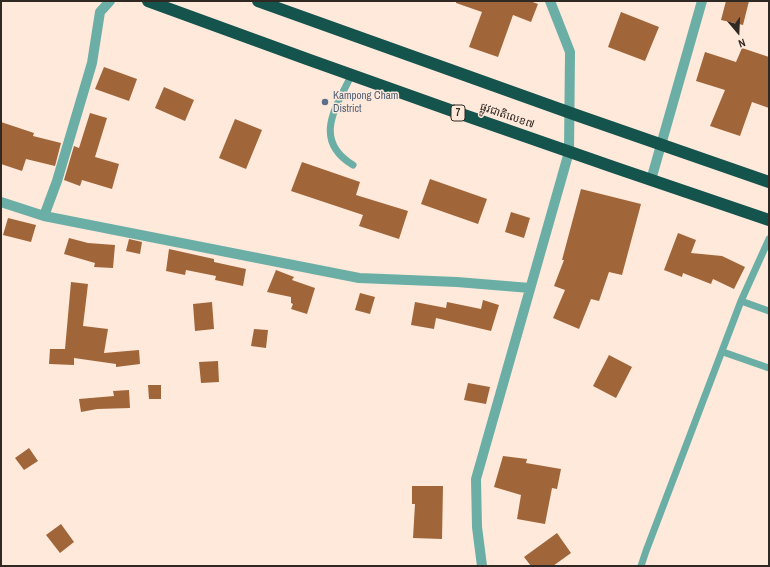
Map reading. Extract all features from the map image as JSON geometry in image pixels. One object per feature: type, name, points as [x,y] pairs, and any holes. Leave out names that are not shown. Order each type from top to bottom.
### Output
[{"type":"highway","name":"ផ្លូវជាតិលេខ៧","points":[[148,1],[351,76],[769,220]]},
{"type":"highway","points":[[258,1],[579,116],[769,182]]},
{"type":"street","points":[[44,216],[57,181],[92,64],[100,12],[110,1]]},
{"type":"street","points":[[482,566],[477,527],[476,479],[569,152],[570,52],[550,1]]},
{"type":"street","points":[[651,180],[702,1]]},
{"type":"street","points":[[1,202],[44,216],[359,278],[457,282],[530,288]]},
{"type":"lane","points":[[351,76],[331,119],[330,134],[334,146],[342,159],[353,165]]},
{"type":"lane","points":[[641,566],[651,536],[723,352],[741,301],[769,239]]},
{"type":"lane","points":[[741,301],[769,311]]},
{"type":"lane","points":[[723,352],[769,368]]},
{"type":"building","points":[[456,1],[530,1],[538,4],[531,22],[513,15],[498,57],[469,47],[482,12],[456,3]]},
{"type":"building","points":[[726,1],[749,1],[743,25],[721,20]]},
{"type":"building","points":[[621,12],[659,27],[645,61],[608,47]]},
{"type":"building","points":[[742,48],[769,57],[769,108],[752,102],[740,136],[710,126],[725,90],[696,81],[705,52],[736,62]]},
{"type":"building","points":[[104,67],[137,79],[129,101],[95,89]]},
{"type":"building","points":[[164,87],[194,100],[185,121],[155,108]]},
{"type":"building","points":[[90,113],[107,118],[95,157],[119,164],[112,189],[82,180],[80,186],[64,180],[74,146],[79,148]]},
{"type":"building","points":[[235,119],[262,130],[246,169],[219,158]]},
{"type":"building","points":[[1,122],[34,133],[33,136],[61,143],[55,166],[26,159],[22,171],[1,164]]},
{"type":"building","points":[[302,162],[360,182],[356,195],[408,211],[399,239],[359,226],[363,215],[291,191]]},
{"type":"building","points":[[430,179],[487,199],[478,224],[421,204]]},
{"type":"building","points":[[581,189],[641,204],[622,275],[609,272],[599,301],[591,299],[579,329],[553,318],[565,290],[554,286],[564,260],[562,260]]},
{"type":"building","points":[[511,212],[530,218],[524,238],[505,232]]},
{"type":"building","points":[[8,218],[36,225],[31,242],[3,235]]},
{"type":"building","points":[[678,233],[696,240],[691,253],[722,256],[745,267],[734,289],[713,279],[711,284],[683,273],[682,277],[664,270]]},
{"type":"building","points":[[69,238],[88,243],[115,245],[113,268],[94,267],[95,263],[64,254]]},
{"type":"building","points":[[129,239],[142,242],[140,254],[126,251]]},
{"type":"building","points":[[169,249],[214,259],[214,262],[246,269],[243,286],[215,280],[216,276],[186,270],[185,275],[166,271]]},
{"type":"building","points":[[276,270],[294,277],[292,280],[315,288],[307,314],[291,309],[293,304],[291,303],[291,297],[267,292]]},
{"type":"building","points":[[71,282],[88,284],[83,326],[108,329],[104,353],[139,350],[140,364],[116,367],[116,364],[74,358],[74,365],[49,364],[50,349],[65,349]]},
{"type":"building","points":[[360,293],[375,297],[370,314],[355,310]]},
{"type":"building","points":[[483,300],[499,305],[491,331],[436,318],[434,329],[411,325],[415,302],[446,308],[447,302],[481,309]]},
{"type":"building","points":[[212,302],[214,329],[195,331],[193,304]]},
{"type":"building","points":[[254,329],[268,330],[266,348],[251,346]]},
{"type":"building","points":[[609,355],[632,367],[616,398],[593,386]]},
{"type":"building","points":[[218,361],[219,382],[201,383],[199,362]]},
{"type":"building","points":[[468,383],[490,387],[486,404],[464,400]]},
{"type":"building","points":[[148,385],[161,385],[161,399],[149,399]]},
{"type":"building","points":[[129,390],[130,408],[97,409],[81,412],[79,399],[114,396],[113,391]]},
{"type":"building","points":[[29,448],[38,461],[24,470],[15,458]]},
{"type":"building","points":[[503,456],[527,459],[526,463],[561,469],[557,489],[552,488],[545,524],[517,519],[521,495],[494,487]]},
{"type":"building","points":[[412,486],[443,486],[442,539],[413,538],[415,504],[412,504]]},
{"type":"building","points":[[61,524],[74,542],[60,553],[46,535]]},
{"type":"building","points":[[557,533],[571,553],[553,566],[531,566],[524,557]]},
{"type":"place","name":"Kampong Cham District","points":[[325,102]]}]
